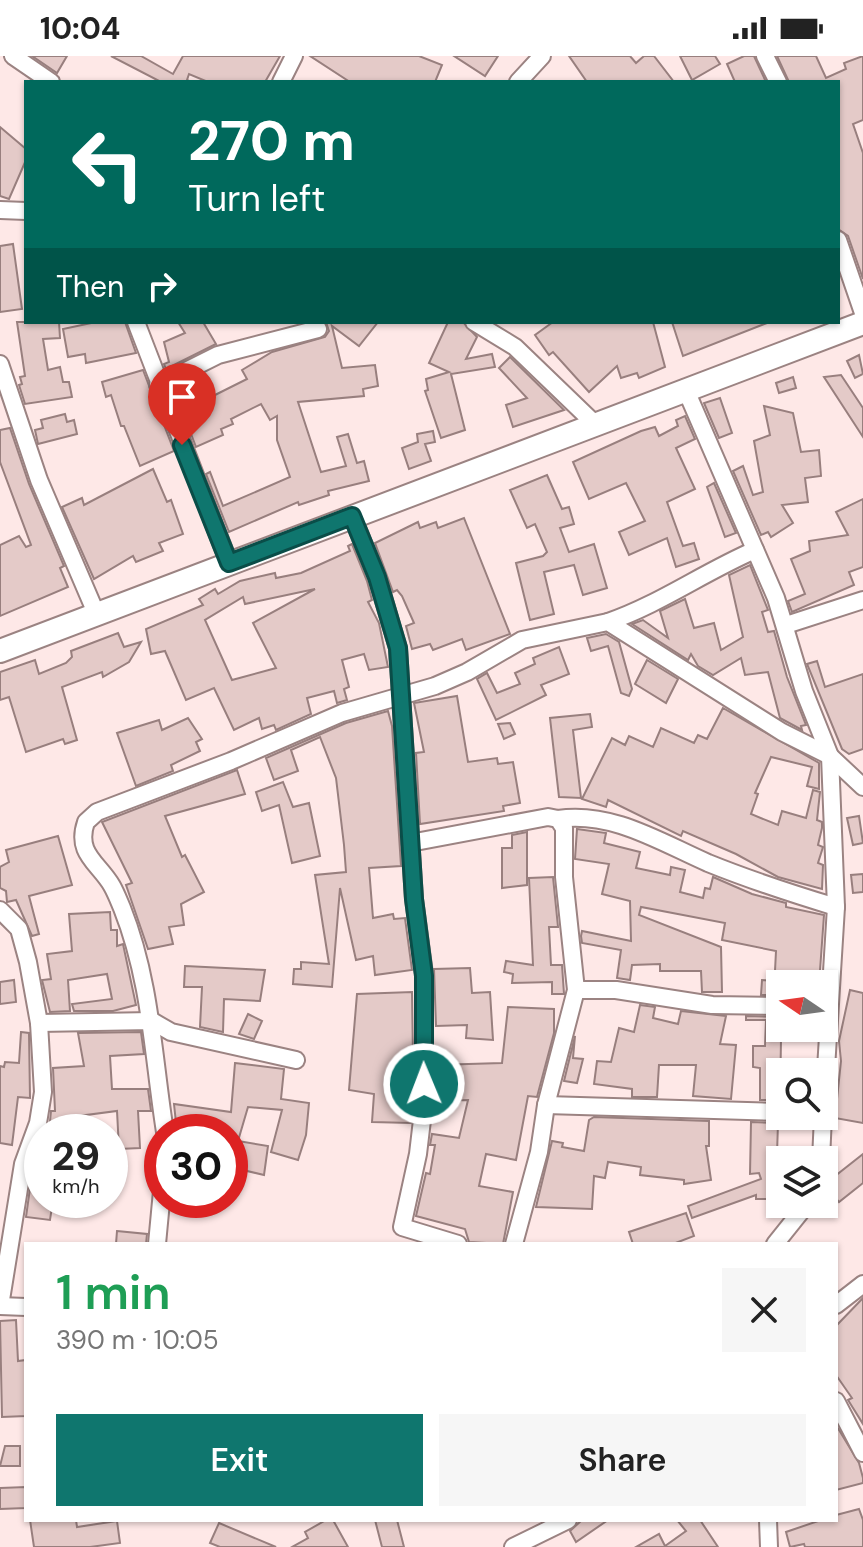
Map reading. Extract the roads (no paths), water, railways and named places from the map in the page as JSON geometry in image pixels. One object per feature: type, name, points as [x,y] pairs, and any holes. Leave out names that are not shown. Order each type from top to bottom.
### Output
[{"type":"main road","points":[[0,651],[596,425],[685,388],[863,323]]},
{"type":"street","points":[[13,56],[48,80]]},
{"type":"street","points":[[282,80],[294,56]]},
{"type":"street","points":[[520,80],[542,56]]},
{"type":"street","points":[[765,56],[777,80]]},
{"type":"street","points":[[0,210],[24,211]]},
{"type":"street","points":[[840,246],[863,313]]},
{"type":"street","points":[[137,324],[229,563]]},
{"type":"street","points":[[477,324],[515,347],[596,425]]},
{"type":"street","points":[[158,385],[218,355],[318,329]]},
{"type":"street","points":[[0,364],[39,480],[96,613]]},
{"type":"street","points":[[685,388],[786,625],[804,691],[830,756],[836,907],[831,970]]},
{"type":"street","points":[[352,516],[391,619],[401,693],[410,843],[424,976],[424,1103],[418,1154],[402,1227],[451,1242]]},
{"type":"street","points":[[163,1114],[152,1021],[138,953],[111,883],[87,857],[82,832],[86,822],[97,812],[117,803],[231,761],[342,713],[401,693],[435,686],[467,672],[522,640],[608,622],[651,607],[727,562],[755,550]]},
{"type":"street","points":[[786,625],[863,600]]},
{"type":"street","points":[[608,622],[771,725],[830,756],[863,787]]},
{"type":"street","points":[[410,843],[548,817],[558,819],[583,815],[608,820],[709,863],[836,907]]},
{"type":"street","points":[[515,1242],[539,1152],[546,1105],[576,990],[565,886],[564,828],[558,819]]},
{"type":"street","points":[[0,910],[19,929],[39,1023],[43,1092],[38,1123],[23,1164],[0,1306],[24,1307]]},
{"type":"street","points":[[576,990],[616,990],[712,1005],[766,1006]]},
{"type":"street","points":[[39,1023],[152,1021],[171,1032],[296,1060]]},
{"type":"street","points":[[546,1105],[766,1112]]},
{"type":"street","points":[[157,1242],[159,1218]]},
{"type":"street","points":[[777,1242],[796,1218]]},
{"type":"street","points":[[838,1303],[863,1284]]},
{"type":"street","points":[[838,1405],[863,1453]]},
{"type":"street","points":[[513,1547],[564,1522]]},
{"type":"street","points":[[768,1522],[769,1547]]}]
